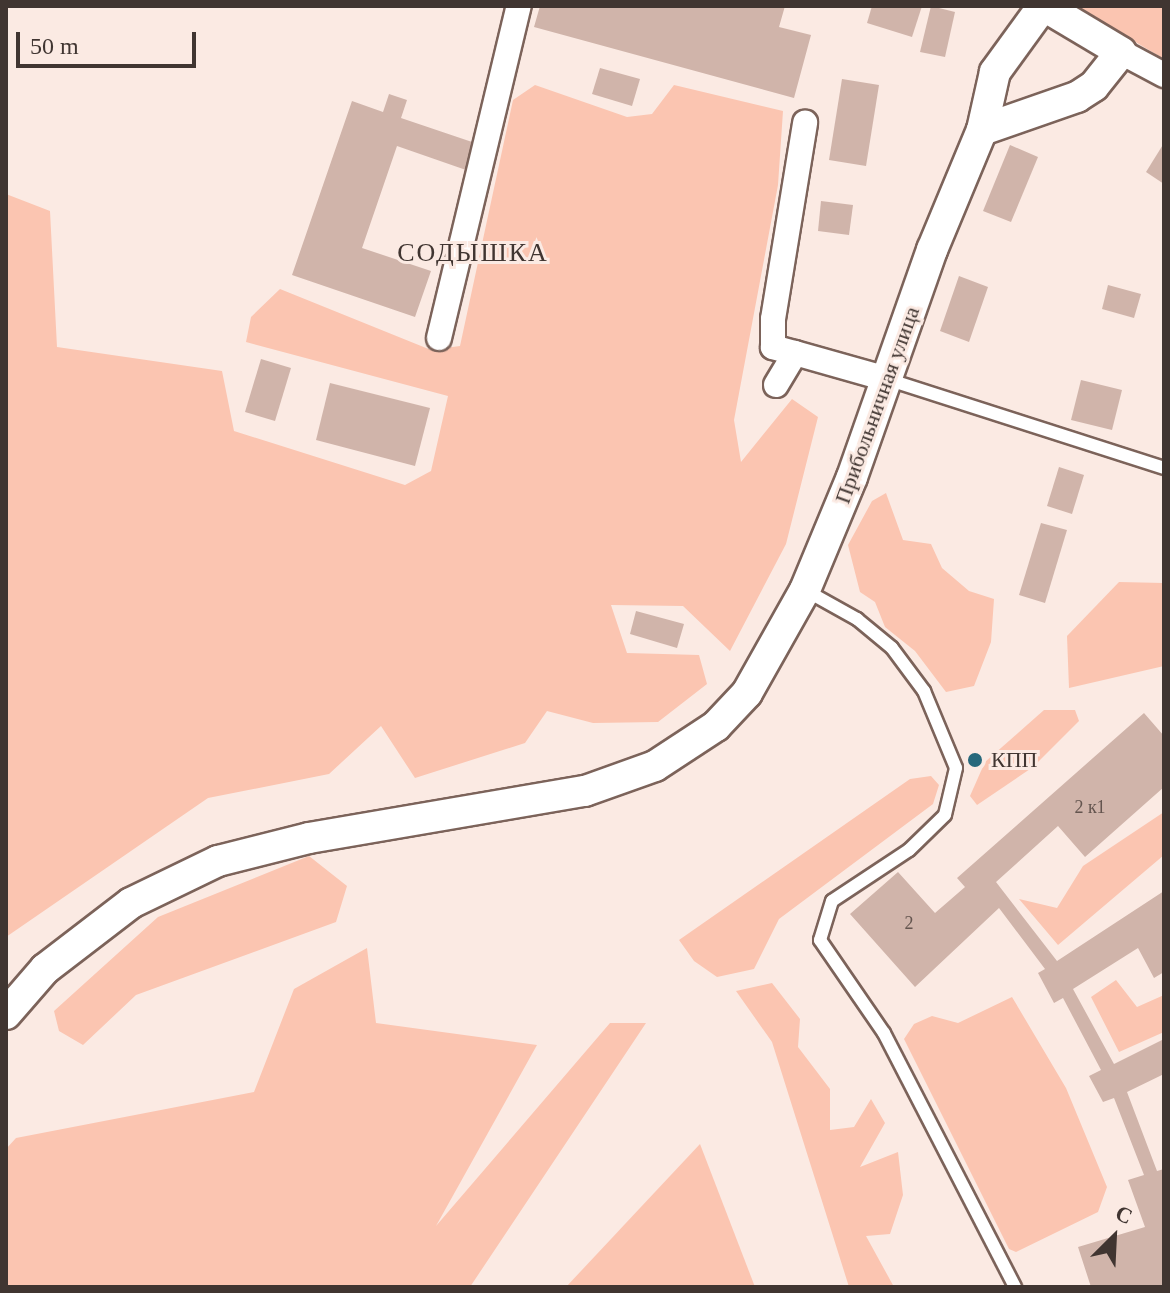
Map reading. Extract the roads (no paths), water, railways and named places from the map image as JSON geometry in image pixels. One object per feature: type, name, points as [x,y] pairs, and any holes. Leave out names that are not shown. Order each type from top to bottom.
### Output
[{"type":"street","points":[[439,338],[519,6]]},
{"type":"street","points":[[1043,6],[1164,75]]},
{"type":"street","name":"Прибольничная улица","points":[[6,1014],[45,969],[131,903],[218,861],[309,838],[585,791],[655,766],[716,726],[747,693],[805,590],[982,130],[995,72],[1043,6]]},
{"type":"street","points":[[982,130],[1077,97],[1094,86],[1121,52]]},
{"type":"street","points":[[805,123],[773,319],[773,347],[887,379]]},
{"type":"street","points":[[776,385],[795,353]]},
{"type":"lane","points":[[887,379],[1164,468]]},
{"type":"lane","points":[[805,590],[857,619],[892,648],[924,691],[956,768],[945,815],[909,850],[832,901],[820,940],[884,1033],[1015,1287]]},
{"type":"place","name":"КПП","points":[[975,760]]},
{"type":"district","name":"СОДЫШКА","points":[[473,253]]}]
